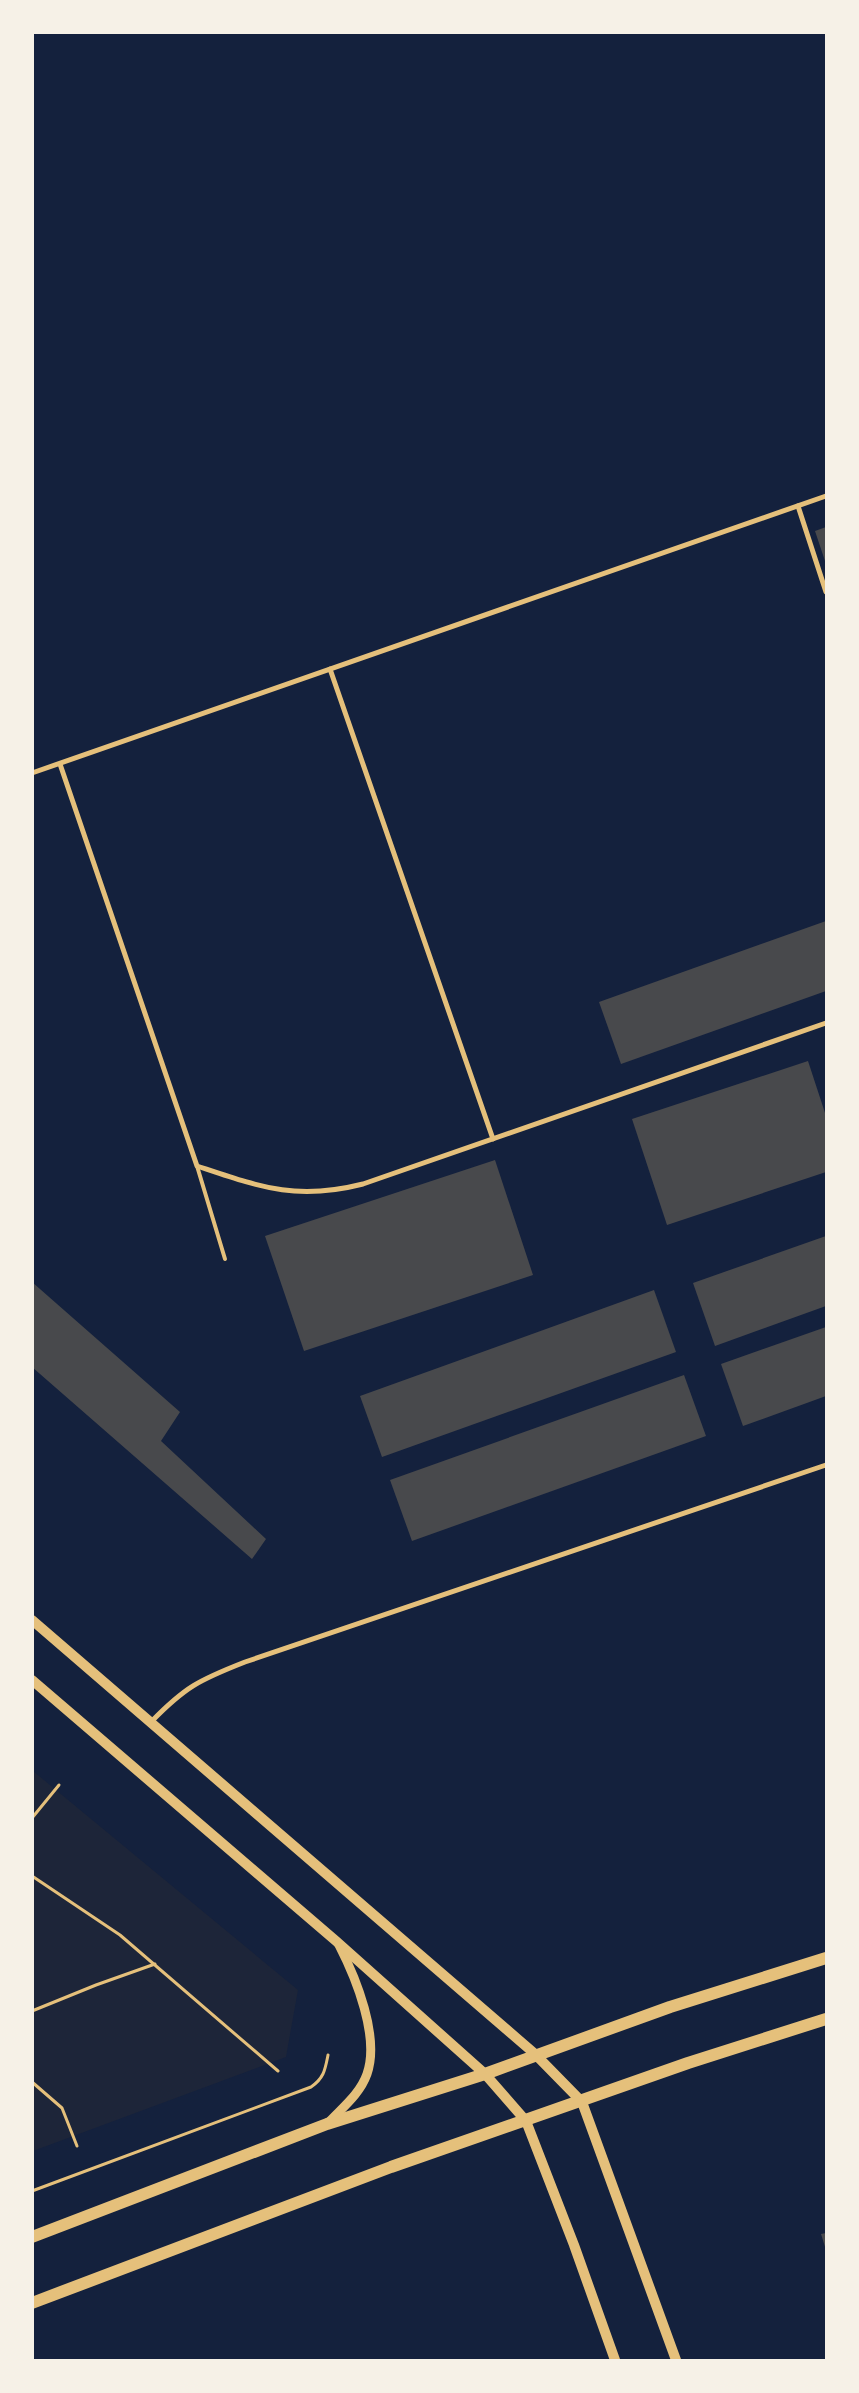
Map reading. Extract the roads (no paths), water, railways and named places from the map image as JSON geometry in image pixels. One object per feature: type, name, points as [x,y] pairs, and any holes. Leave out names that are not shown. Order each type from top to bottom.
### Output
[{"type":"main road","points":[[32,1620],[535,2054],[582,2102],[676,2360]]},
{"type":"main road","points":[[32,1680],[336,1941],[485,2074],[526,2121],[574,2245],[615,2360]]},
{"type":"main road","points":[[32,2237],[327,2124],[485,2074],[535,2054],[670,2007],[826,1958]]},
{"type":"main road","points":[[32,2303],[391,2167],[582,2102],[688,2063],[826,2019]]},
{"type":"street","points":[[32,773],[826,496]]},
{"type":"street","points":[[798,506],[826,592]]},
{"type":"street","points":[[330,669],[493,1139]]},
{"type":"street","points":[[60,764],[197,1166],[259,1187],[298,1192],[334,1191],[363,1184],[826,1023]]},
{"type":"street","points":[[151,1722],[175,1697],[190,1686],[245,1662],[826,1465]]},
{"type":"street","points":[[327,2124],[359,2090],[367,2073],[370,2051],[362,1996],[350,1966],[336,1941]]},
{"type":"lane","points":[[197,1166],[225,1259]]}]
